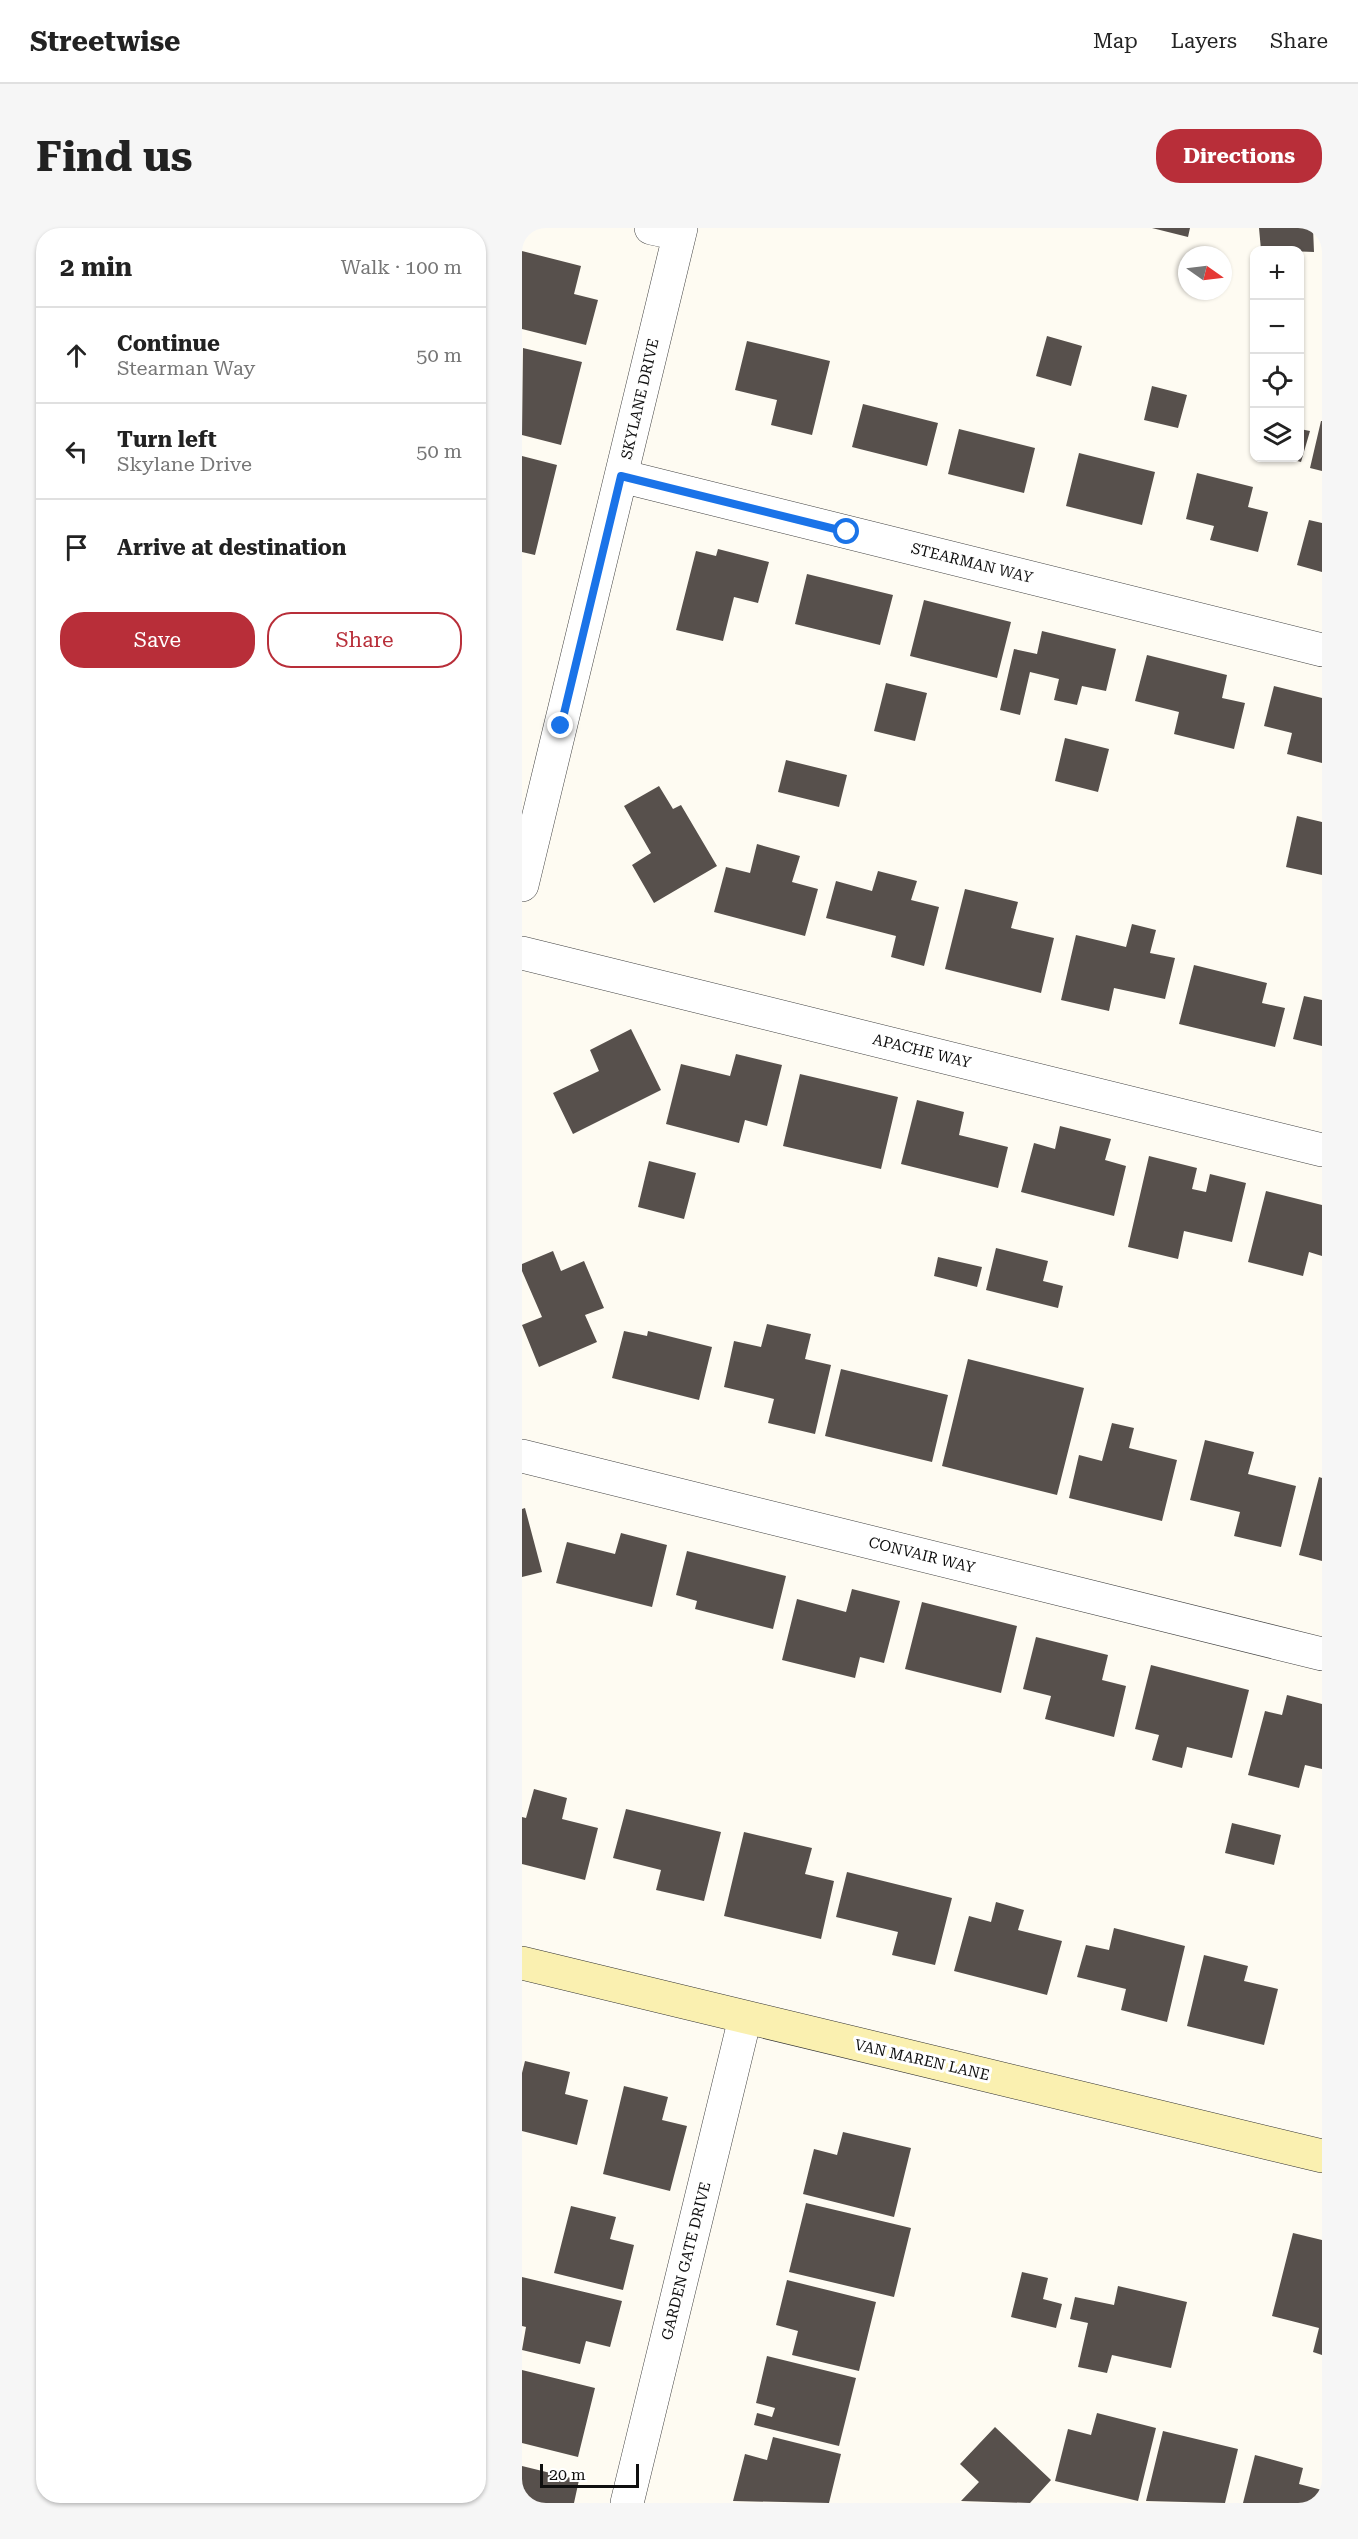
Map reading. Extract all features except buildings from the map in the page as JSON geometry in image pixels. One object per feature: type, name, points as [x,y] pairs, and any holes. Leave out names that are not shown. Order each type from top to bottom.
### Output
[{"type":"main road","name":"VAN MAREN LANE","points":[[522,1963],[1322,2156]]},
{"type":"street","name":"SKYLANE DRIVE","points":[[522,885],[621,476],[670,230]]},
{"type":"street","name":"STEARMAN WAY","points":[[621,476],[1322,650]]},
{"type":"street","name":"APACHE WAY","points":[[522,953],[1322,1150]]},
{"type":"street","name":"CONVAIR WAY","points":[[522,1456],[1322,1654]]},
{"type":"street","name":"GARDEN GATE DRIVE","points":[[627,2503],[745,2018]]},
{"type":"route","points":[[561,726],[621,476],[847,532]]}]
